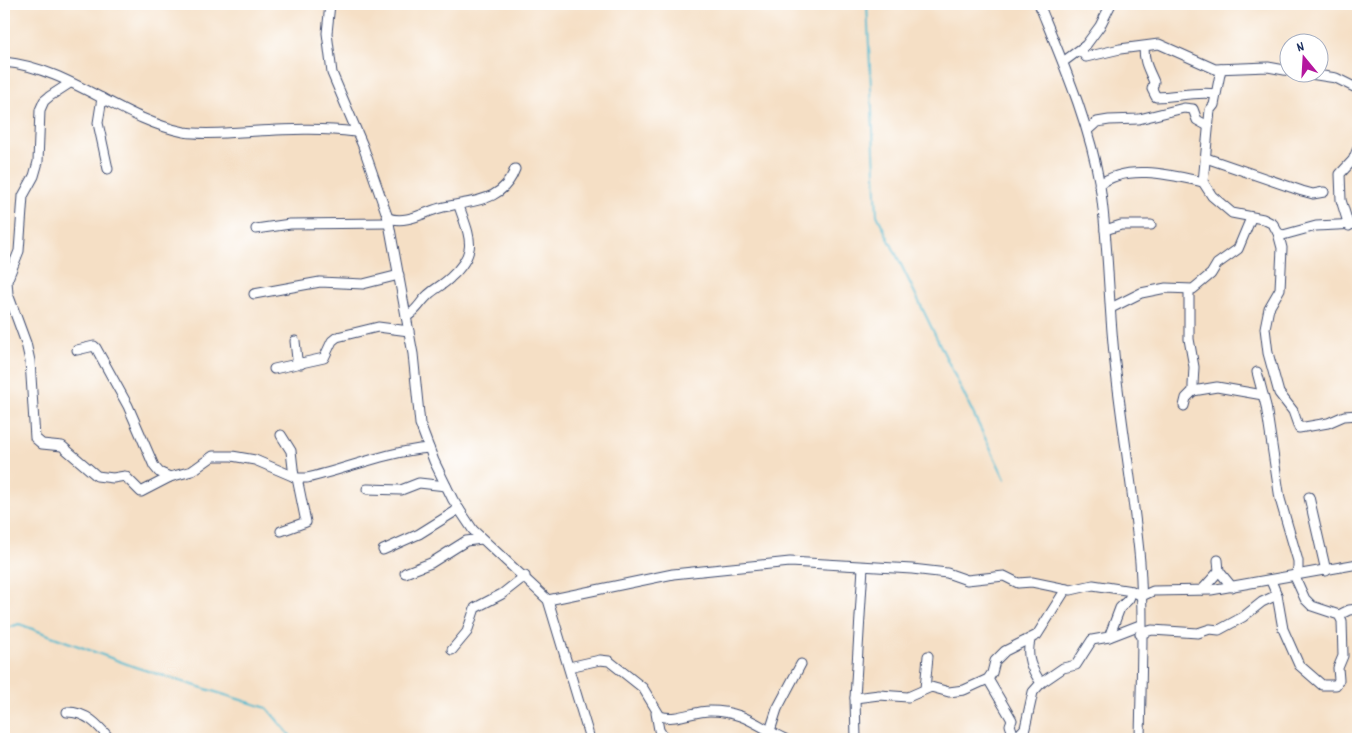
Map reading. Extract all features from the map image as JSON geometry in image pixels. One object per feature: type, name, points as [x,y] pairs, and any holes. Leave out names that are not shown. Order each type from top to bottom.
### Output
[{"type":"street","points":[[330,4],[327,32],[332,72],[355,132],[363,146],[388,220],[409,331],[420,424],[446,486],[473,530],[525,576],[548,600],[590,739]]},
{"type":"street","points":[[1039,4],[1088,130],[1099,185],[1105,230],[1115,362],[1131,474],[1142,596],[1140,630],[1140,739]]},
{"type":"street","points":[[1063,62],[1080,51],[1100,26],[1110,4]]},
{"type":"street","points":[[1192,4],[1205,4]]},
{"type":"street","points":[[1080,51],[1086,57],[1094,57],[1120,49],[1159,44],[1197,62],[1222,69],[1268,67],[1280,69]]},
{"type":"street","points":[[1144,47],[1148,73],[1154,82],[1153,94],[1156,97],[1185,96],[1202,92],[1215,94]]},
{"type":"street","points":[[4,62],[29,66],[164,127],[186,132],[207,133],[306,128],[355,132]]},
{"type":"street","points":[[1222,69],[1208,126],[1203,182],[1212,196],[1232,214],[1263,219],[1273,224],[1278,233],[1282,248],[1280,289],[1270,308],[1265,328],[1268,353],[1279,394],[1293,411],[1299,428],[1328,423],[1344,416],[1358,415]]},
{"type":"street","points":[[1330,77],[1358,88]]},
{"type":"street","points":[[70,83],[44,101],[40,110],[38,162],[34,176],[24,196],[19,251],[7,281],[8,294],[26,343],[30,361],[35,438],[42,444],[62,446],[97,476],[113,478],[125,476],[141,492],[170,477],[192,470],[213,456],[232,456],[255,460],[296,477],[318,475],[402,450],[429,448]]},
{"type":"street","points":[[1185,96],[1186,108]]},
{"type":"street","points":[[102,98],[98,123],[108,169]]},
{"type":"street","points":[[1088,130],[1097,122],[1139,120],[1186,108],[1193,109],[1197,120],[1208,126]]},
{"type":"street","points":[[1334,224],[1338,218],[1341,200],[1340,174],[1353,160],[1358,148]]},
{"type":"street","points":[[1206,158],[1272,183],[1313,194],[1324,192]]},
{"type":"street","points":[[256,230],[290,224],[405,221],[438,209],[476,202],[498,192],[508,185],[515,169]]},
{"type":"street","points":[[1099,185],[1110,176],[1130,172],[1155,173],[1203,182]]},
{"type":"street","points":[[1341,200],[1349,226]]},
{"type":"street","points":[[406,317],[416,310],[427,295],[450,278],[470,250],[470,240],[458,206]]},
{"type":"street","points":[[1111,308],[1141,293],[1166,288],[1189,290],[1210,274],[1217,264],[1238,249],[1251,218]]},
{"type":"street","points":[[393,240],[397,230],[405,221]]},
{"type":"street","points":[[1105,230],[1120,225],[1151,224]]},
{"type":"street","points":[[1278,233],[1283,235],[1316,226],[1334,224],[1349,226],[1358,224]]},
{"type":"street","points":[[254,294],[320,282],[363,284],[399,276]]},
{"type":"street","points":[[1184,406],[1186,398],[1192,391],[1194,367],[1189,339],[1189,290]]},
{"type":"street","points":[[274,370],[324,358],[332,341],[337,337],[378,327],[409,331]]},
{"type":"street","points":[[295,341],[296,356],[301,364]]},
{"type":"street","points":[[77,350],[94,346],[96,348],[121,392],[154,466],[159,472],[170,477]]},
{"type":"street","points":[[1257,372],[1279,482],[1280,498],[1298,561],[1295,577],[1298,588],[1312,606],[1340,615],[1349,610],[1358,609]]},
{"type":"street","points":[[1192,391],[1217,387],[1263,395]]},
{"type":"street","points":[[281,435],[291,451],[306,522],[281,531]]},
{"type":"street","points":[[367,489],[401,490],[419,483],[446,486]]},
{"type":"street","points":[[1309,497],[1326,571]]},
{"type":"street","points":[[383,550],[420,534],[459,509]]},
{"type":"street","points":[[405,574],[436,561],[466,541],[482,539]]},
{"type":"street","points":[[1218,560],[1219,571],[1232,587]]},
{"type":"street","points":[[548,600],[627,582],[728,567],[790,562],[831,563],[938,572],[967,580],[1004,576],[1018,583],[1032,582],[1066,589],[1093,585],[1132,591],[1142,596],[1153,592],[1232,587],[1358,564]]},
{"type":"street","points":[[856,739],[855,698],[863,567]]},
{"type":"street","points":[[1202,590],[1219,571]]},
{"type":"street","points":[[452,650],[467,632],[475,608],[502,594],[525,576]]},
{"type":"street","points":[[1271,581],[1278,595],[1280,620],[1299,664],[1315,681],[1322,685],[1336,685],[1339,680],[1338,668],[1343,656],[1342,621],[1340,615]]},
{"type":"street","points":[[855,698],[879,695],[908,697],[931,688],[949,692],[964,690],[988,679],[996,661],[1005,651],[1037,635],[1066,589]]},
{"type":"street","points":[[1109,637],[1120,608],[1129,599],[1132,591]]},
{"type":"street","points":[[988,679],[1012,720],[1010,725],[1015,739],[1025,728],[1033,692],[1041,683],[1063,668],[1076,665],[1092,640],[1140,630],[1198,633],[1210,629],[1219,630],[1249,613],[1262,602],[1278,595]]},
{"type":"street","points":[[1030,640],[1029,662],[1041,683]]},
{"type":"street","points":[[925,689],[928,656]]},
{"type":"street","points":[[569,667],[600,660],[609,661],[643,688],[656,713],[659,730],[666,739]]},
{"type":"street","points":[[770,731],[777,709],[802,664]]},
{"type":"street","points":[[656,713],[666,718],[703,711],[738,714],[785,739]]},
{"type":"street","points":[[67,712],[78,712],[93,721],[110,739]]},
{"type":"waterway","points":[[867,4],[877,215],[1005,479]]},
{"type":"waterway","points":[[4,629],[19,624],[135,667],[267,708],[293,739]]}]
